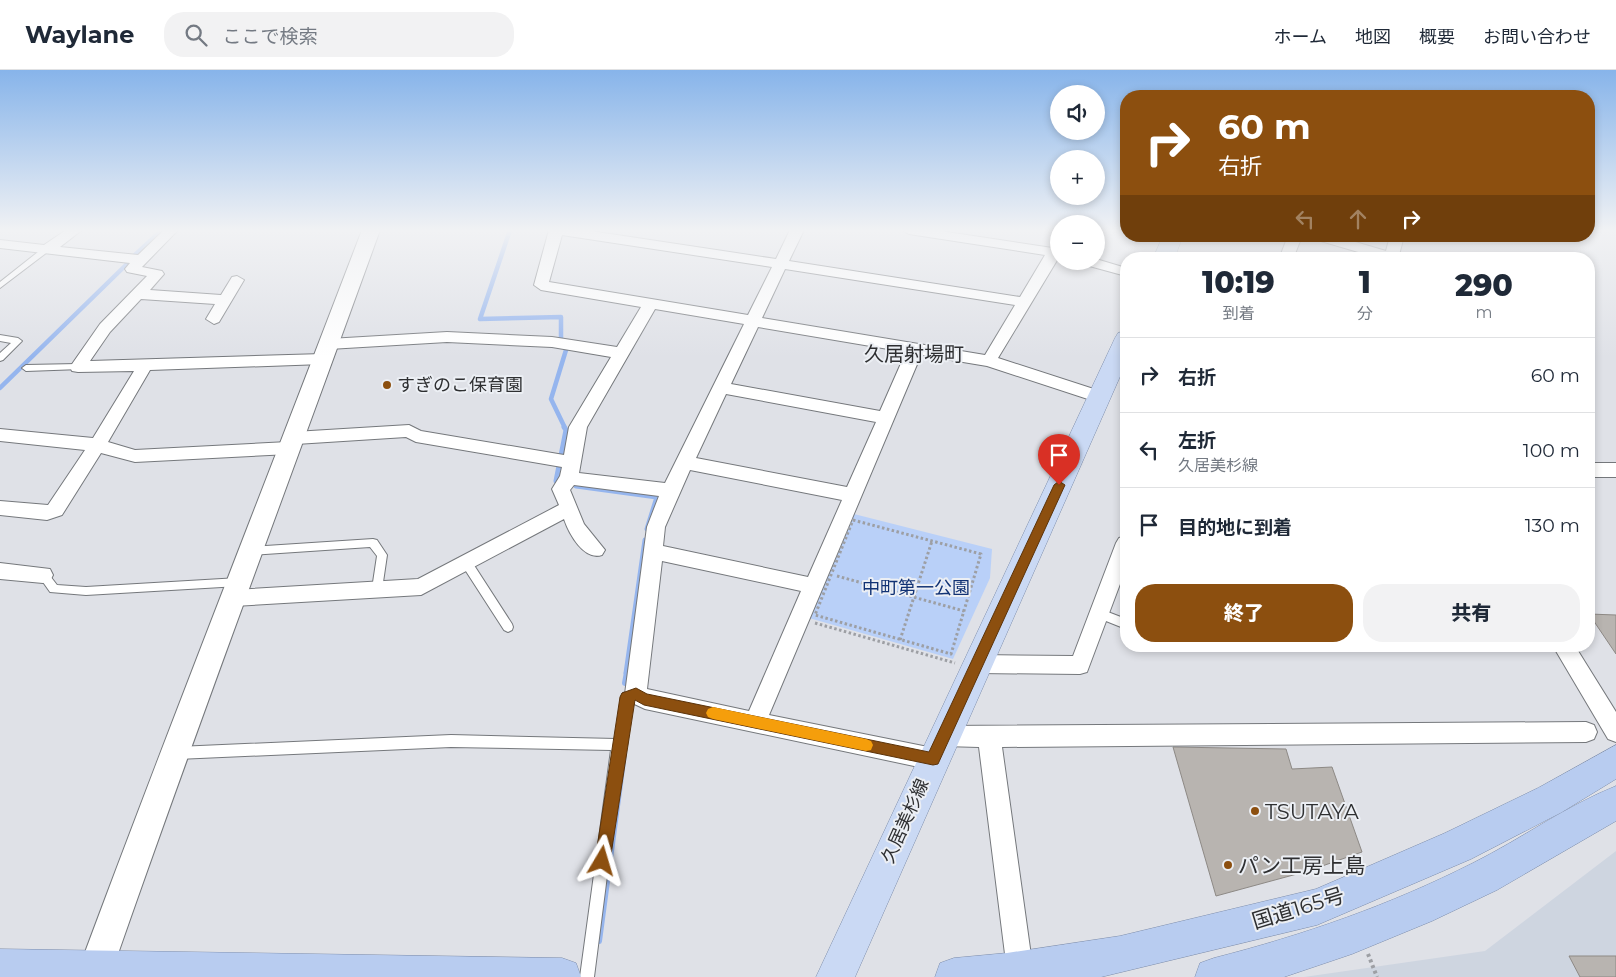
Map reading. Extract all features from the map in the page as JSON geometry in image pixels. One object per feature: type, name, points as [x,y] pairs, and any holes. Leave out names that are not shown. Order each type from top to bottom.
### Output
[{"type":"highway","name":"国道165号","points":[[954,977],[1020,970],[1120,955],[1317,907],[1458,846],[1550,800],[1616,761]]},
{"type":"highway","points":[[1214,977],[1261,966],[1376,926],[1484,877],[1616,803]]},
{"type":"highway","points":[[0,968],[94,974],[562,977]]},
{"type":"main road","name":"久居美杉線","points":[[836,977],[938,747],[966,664],[1100,397],[1119,371]]},
{"type":"street","points":[[78,367],[105,328],[157,274],[149,272]]},
{"type":"street","points":[[94,974],[173,753],[252,551],[355,272]]},
{"type":"street","points":[[544,272],[540,285],[989,361],[1100,397]]},
{"type":"street","points":[[776,272],[671,491],[656,527],[636,694],[644,699],[755,722],[938,747],[989,737],[1586,732]]},
{"type":"street","points":[[833,272],[1024,302]]},
{"type":"street","points":[[989,361],[1043,272]]},
{"type":"street","points":[[214,319],[237,280]]},
{"type":"street","points":[[137,294],[225,300]]},
{"type":"street","points":[[595,550],[576,527],[561,490],[566,466],[578,427],[650,303]]},
{"type":"street","points":[[78,367],[145,365],[326,351],[447,337],[565,344],[621,353]]},
{"type":"street","points":[[755,722],[916,348]]},
{"type":"street","points":[[0,508],[47,513],[54,510],[145,365]]},
{"type":"street","points":[[722,388],[886,418]]},
{"type":"street","points":[[0,435],[96,445],[135,456],[408,431],[416,436],[566,466],[671,491]]},
{"type":"street","points":[[685,462],[853,495]]},
{"type":"street","points":[[1595,470],[1616,470]]},
{"type":"street","points":[[237,590],[377,590],[421,587],[569,508]]},
{"type":"street","points":[[653,552],[814,586]]},
{"type":"street","points":[[966,664],[1080,665],[1120,559]]},
{"type":"street","points":[[0,571],[43,575]]},
{"type":"street","points":[[1567,652],[1616,732]]},
{"type":"street","points":[[989,737],[1020,970]]},
{"type":"lane","points":[[0,286],[17,272]]},
{"type":"lane","points":[[0,338],[18,341],[0,358]]},
{"type":"lane","points":[[26,368],[78,367]]},
{"type":"lane","points":[[252,551],[373,543],[382,555],[377,590]]},
{"type":"lane","points":[[466,562],[508,626]]},
{"type":"lane","points":[[43,575],[54,589],[86,591],[237,590]]},
{"type":"lane","points":[[1100,614],[1120,622]]},
{"type":"lane","points":[[173,753],[450,741],[621,746],[627,697],[636,694]]},
{"type":"lane","points":[[587,977],[618,745]]},
{"type":"path","points":[[853,520],[932,541],[981,554],[951,654],[815,616],[853,520]]},
{"type":"path","points":[[900,640],[932,541]]},
{"type":"path","points":[[831,574],[964,611]]},
{"type":"path","points":[[800,618],[966,664]]},
{"type":"shaded area","points":[[1616,851],[1616,977],[1304,977],[1485,951]]},
{"type":"green space","name":"中町第一公園","points":[[854,514],[992,549],[990,578],[953,659],[809,618]]},
{"type":"building","points":[[1595,614],[1616,615],[1616,654],[1595,623]]},
{"type":"building","points":[[1173,747],[1286,749],[1292,769],[1332,767],[1362,852],[1308,871],[1216,896]]},
{"type":"building","points":[[1569,956],[1616,956],[1616,977],[1580,977]]},
{"type":"waterway","points":[[0,388],[118,272]]},
{"type":"waterway","points":[[496,272],[480,319],[561,317],[561,338],[566,350],[551,399],[565,428]]},
{"type":"waterway","points":[[556,481],[566,430],[564,427]]},
{"type":"waterway","points":[[576,486],[657,497],[647,529]]},
{"type":"waterway","points":[[626,673],[645,540]]},
{"type":"waterway","points":[[625,683],[627,672]]},
{"type":"waterway","points":[[599,941],[624,754]]},
{"type":"slow traffic","points":[[713,713],[866,745]]},
{"type":"place","name":"すぎのこ保育園","points":[[387,385]]},
{"type":"place","name":"TSUTAYA","points":[[1255,811]]},
{"type":"place","name":"パン工房上島","points":[[1228,865]]},
{"type":"district","name":"久居射場町","points":[[914,354]]},
{"type":"route","points":[[602,861],[618,745],[621,746],[627,697],[636,694],[644,699],[933,759],[1059,485]]}]
